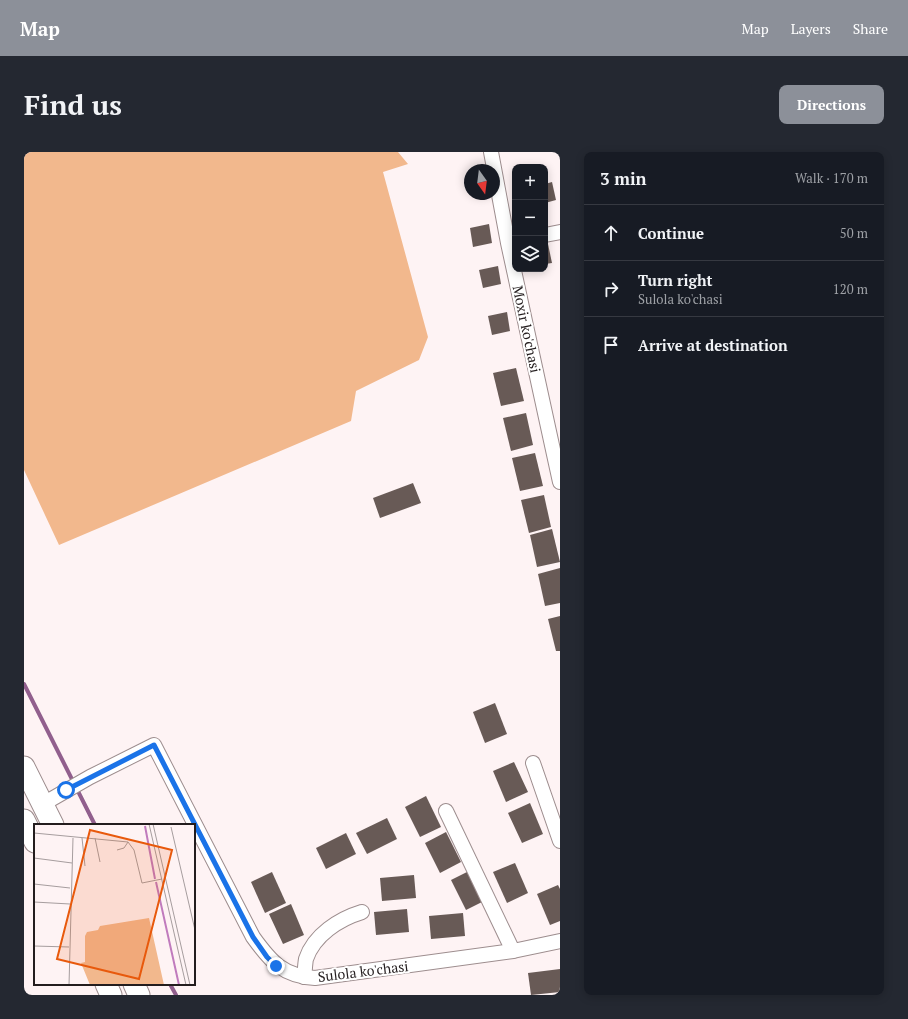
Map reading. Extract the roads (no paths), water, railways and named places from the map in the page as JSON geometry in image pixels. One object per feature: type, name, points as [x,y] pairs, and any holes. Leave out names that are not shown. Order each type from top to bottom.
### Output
[{"type":"highway","points":[[24,767],[52,824]]},
{"type":"highway","points":[[24,820],[34,840]]},
{"type":"highway","points":[[106,985],[111,995]]},
{"type":"highway","points":[[135,985],[140,995]]},
{"type":"street","name":"Moxir ko'chasi","points":[[491,152],[512,242]]},
{"type":"street","points":[[548,234],[560,232]]},
{"type":"street","name":"Moxir ko'chasi","points":[[518,272],[560,482]]},
{"type":"street","name":"Sulola ko'chasi","points":[[42,804],[90,777],[154,745],[195,824]]},
{"type":"street","points":[[533,763],[560,841]]},
{"type":"street","points":[[446,811],[513,951]]},
{"type":"street","name":"Sulola ko'chasi","points":[[195,825],[253,937],[267,957],[276,966],[289,973],[315,978],[513,951],[560,941]]},
{"type":"street","points":[[304,977],[306,960],[311,947],[320,937],[346,917],[362,912]]},
{"type":"waterway","points":[[24,684],[94,824]]},
{"type":"waterway","points":[[171,985],[176,995]]}]
